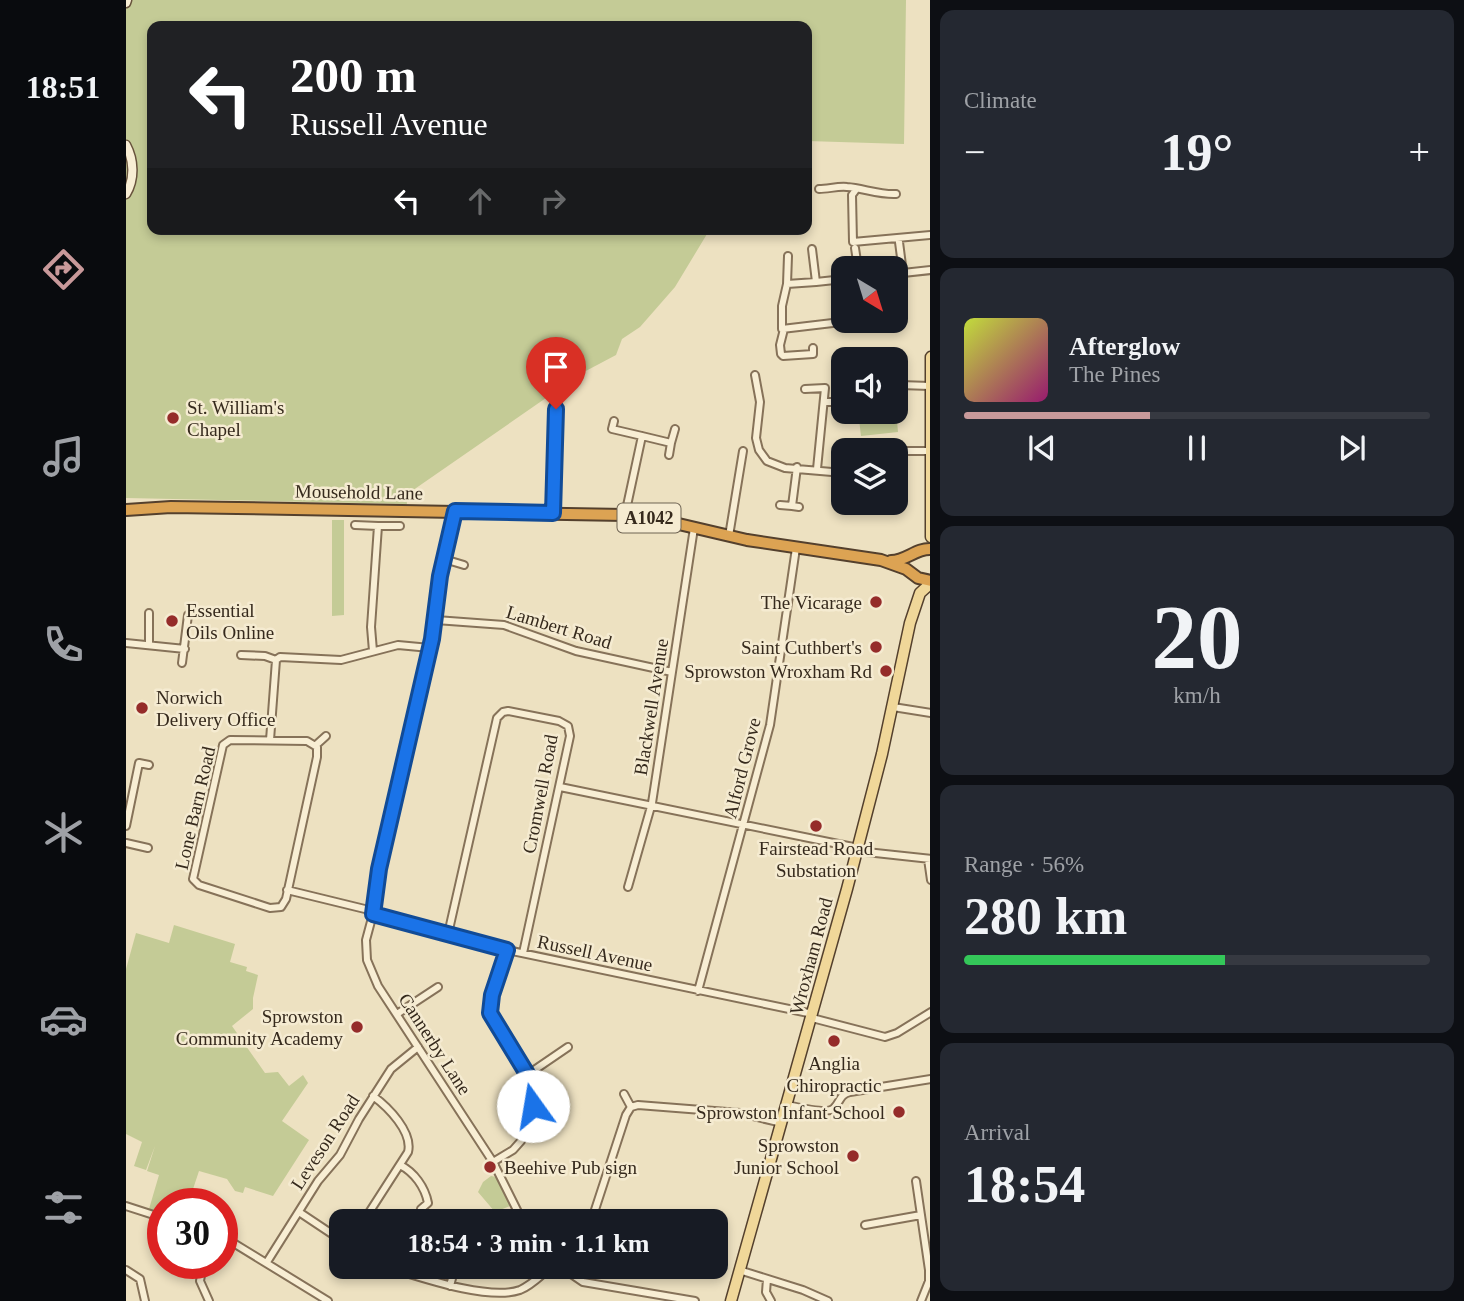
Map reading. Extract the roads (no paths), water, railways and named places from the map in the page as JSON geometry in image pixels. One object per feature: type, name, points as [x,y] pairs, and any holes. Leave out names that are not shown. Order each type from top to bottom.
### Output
[{"type":"highway","name":"Mousehold Lane","points":[[126,510],[202,507],[625,515],[796,548],[881,560],[900,566],[923,581],[930,582]]},
{"type":"highway","name":"Mousehold Lane","points":[[881,560],[903,559],[930,549]]},
{"type":"highway","points":[[913,574],[910,563],[915,553]]},
{"type":"main road","points":[[930,357],[930,537]]},
{"type":"main road","points":[[915,553],[926,538],[929,512]]},
{"type":"main road","name":"Wroxham Road","points":[[731,1301],[812,1016],[893,707],[915,600],[913,574]]},
{"type":"main road","name":"Wroxham Road","points":[[912,618],[920,593],[930,582]]},
{"type":"street","points":[[126,145],[131,156],[132,177],[126,194]]},
{"type":"street","points":[[819,189],[849,187],[855,191],[873,190],[887,195],[896,194]]},
{"type":"street","points":[[855,191],[852,195],[853,242],[930,235]]},
{"type":"street","points":[[899,242],[899,256]]},
{"type":"street","points":[[855,248],[856,256]]},
{"type":"street","points":[[813,249],[816,282]]},
{"type":"street","points":[[788,256],[780,354],[786,356],[815,352]]},
{"type":"street","points":[[908,272],[930,270]]},
{"type":"street","points":[[787,284],[831,280]]},
{"type":"street","points":[[784,329],[831,323]]},
{"type":"street","points":[[755,375],[760,402],[756,438],[759,450],[767,461],[775,465],[831,472]]},
{"type":"street","points":[[908,385],[930,386]]},
{"type":"street","points":[[805,388],[824,388],[825,402],[817,469]]},
{"type":"street","points":[[825,402],[831,402]]},
{"type":"street","points":[[553,513],[556,409]]},
{"type":"street","points":[[612,429],[671,443]]},
{"type":"street","points":[[669,455],[675,429]]},
{"type":"street","points":[[625,515],[642,436]]},
{"type":"street","points":[[729,536],[743,451]]},
{"type":"street","points":[[908,451],[929,451]]},
{"type":"street","points":[[780,505],[796,506],[797,467]]},
{"type":"street","name":"Cannerby Lane","points":[[455,511],[444,559],[436,620],[385,842],[365,946],[367,960],[378,986],[494,1162],[517,1209]]},
{"type":"street","points":[[355,525],[400,527]]},
{"type":"street","points":[[373,651],[371,628],[378,526]]},
{"type":"street","name":"Blackwell Avenue","points":[[628,887],[652,806],[694,528]]},
{"type":"street","name":"Alford Grove","points":[[698,991],[771,725],[796,548]]},
{"type":"street","points":[[444,559],[464,565]]},
{"type":"street","points":[[149,613],[149,644]]},
{"type":"street","points":[[182,663],[187,615]]},
{"type":"street","name":"Lambert Road","points":[[436,620],[504,625],[576,651],[672,672]]},
{"type":"street","points":[[126,643],[185,649]]},
{"type":"street","points":[[275,660],[280,657],[341,660],[398,645],[430,648]]},
{"type":"street","points":[[240,655],[265,656],[275,660]]},
{"type":"street","points":[[270,740],[275,660]]},
{"type":"street","points":[[893,707],[930,713]]},
{"type":"street","name":"Cromwell Road","points":[[448,934],[496,718],[508,711],[559,721],[568,726],[570,736],[523,953]]},
{"type":"street","points":[[316,745],[326,736]]},
{"type":"street","name":"Lone Barn Road","points":[[230,740],[270,740],[306,741],[316,745],[317,757],[282,909],[270,908],[199,885],[193,875],[223,745],[230,740]]},
{"type":"street","points":[[131,761],[149,765]]},
{"type":"street","points":[[126,826],[139,763]]},
{"type":"street","points":[[560,787],[857,849],[929,859],[930,880]]},
{"type":"street","points":[[126,843],[148,848]]},
{"type":"street","points":[[287,890],[373,912]]},
{"type":"street","name":"Russell Avenue","points":[[373,912],[507,950],[812,1016],[884,1037],[897,1033],[930,1012]]},
{"type":"street","points":[[494,1162],[513,1150],[521,1141],[535,1098],[532,1082],[490,1013],[492,995],[507,950]]},
{"type":"street","points":[[397,1014],[438,987]]},
{"type":"street","name":"Leveson Road","points":[[267,1262],[318,1181],[340,1155],[394,1065],[418,1047]]},
{"type":"street","points":[[527,1075],[568,1047]]},
{"type":"street","points":[[787,1105],[827,1112],[835,1107],[839,1097],[850,1091],[930,1079]]},
{"type":"street","points":[[624,1094],[631,1107]]},
{"type":"street","points":[[371,1209],[408,1152],[408,1138],[385,1106],[373,1096]]},
{"type":"street","points":[[596,1209],[626,1115],[631,1107],[638,1105],[740,1112],[782,1123]]},
{"type":"street","points":[[400,1165],[413,1173],[430,1203],[421,1209]]},
{"type":"street","points":[[916,1181],[929,1281],[921,1301]]},
{"type":"street","points":[[126,1206],[147,1212]]},
{"type":"street","points":[[299,1212],[329,1232]]},
{"type":"street","points":[[865,1225],[921,1215]]},
{"type":"street","points":[[238,1245],[328,1301]]},
{"type":"street","points":[[126,1270],[139,1279],[145,1301]]},
{"type":"street","points":[[739,1270],[828,1301]]},
{"type":"street","points":[[200,1279],[209,1301]]},
{"type":"street","points":[[427,1279],[450,1286],[495,1293],[511,1293],[536,1279]]},
{"type":"street","points":[[450,1286],[452,1279]]},
{"type":"street","points":[[577,1279],[695,1301]]},
{"type":"street","points":[[768,1279],[766,1292],[771,1301]]},
{"type":"place","name":"St. William's Chapel","points":[[173,418]]},
{"type":"place","name":"The Vicarage","points":[[876,602]]},
{"type":"place","name":"Essential Oils Online","points":[[172,621]]},
{"type":"place","name":"Saint Cuthbert's","points":[[876,647]]},
{"type":"place","name":"Sprowston Wroxham Rd","points":[[886,671]]},
{"type":"place","name":"Norwich Delivery Office","points":[[142,708]]},
{"type":"place","name":"Fairstead Road Substation","points":[[816,826]]},
{"type":"place","name":"Sprowston Community Academy","points":[[357,1027]]},
{"type":"place","name":"Anglia Chiropractic","points":[[834,1041]]},
{"type":"place","name":"Sprowston Infant School","points":[[899,1112]]},
{"type":"place","name":"Sprowston Junior School","points":[[853,1156]]},
{"type":"place","name":"Beehive Pub sign","points":[[490,1167]]}]
